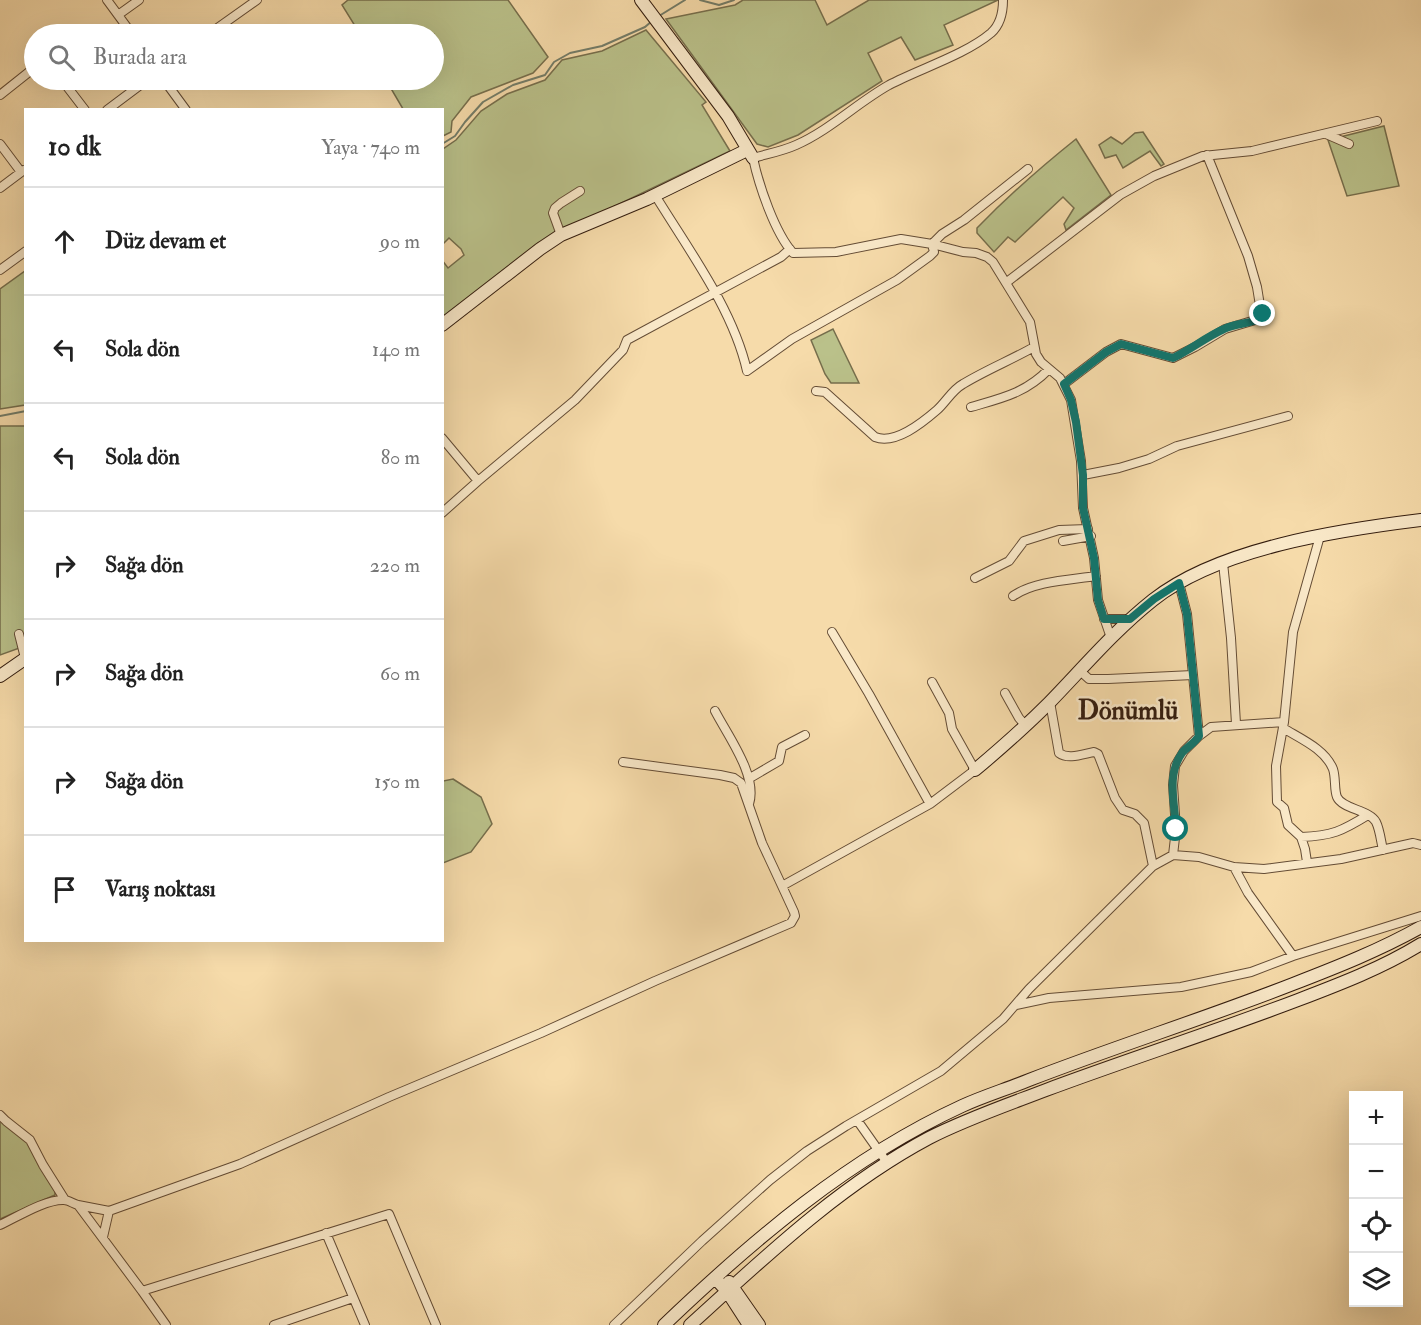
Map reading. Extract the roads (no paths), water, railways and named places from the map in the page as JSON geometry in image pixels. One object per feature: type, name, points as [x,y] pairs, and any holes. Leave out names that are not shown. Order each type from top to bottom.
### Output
[{"type":"street","points":[[107,0],[125,24]]},
{"type":"street","points":[[118,15],[139,0]]},
{"type":"street","points":[[223,24],[257,0]]},
{"type":"street","points":[[641,0],[728,116],[750,154],[757,178],[785,243],[794,253],[836,252],[901,239],[987,257],[993,262],[1030,322],[1034,347],[1041,362],[1064,384],[1071,400],[1083,475],[1083,508],[1089,533],[1098,600],[1111,638]]},
{"type":"street","points":[[444,323],[561,234],[750,154],[795,146],[816,135],[849,110],[889,85],[962,50],[992,32],[1001,17],[1003,0]]},
{"type":"street","points":[[0,95],[24,76]]},
{"type":"street","points":[[70,90],[83,108]]},
{"type":"street","points":[[110,108],[134,90]]},
{"type":"street","points":[[171,90],[185,108]]},
{"type":"street","points":[[1007,282],[1120,195],[1154,176],[1207,155],[1252,151],[1377,121]]},
{"type":"street","points":[[1326,134],[1349,144]]},
{"type":"street","points":[[0,144],[23,171],[0,188]]},
{"type":"street","points":[[1064,384],[1106,352],[1121,344],[1173,358],[1225,329],[1262,318],[1257,287],[1248,256],[1207,155]]},
{"type":"street","points":[[932,244],[1028,169]]},
{"type":"street","points":[[561,234],[553,213],[555,208],[580,191]]},
{"type":"street","points":[[655,195],[715,292],[741,350],[747,371],[792,339],[897,280],[934,252],[932,244]]},
{"type":"street","points":[[444,511],[575,400],[623,350],[627,340],[780,257],[790,249]]},
{"type":"street","points":[[0,270],[24,252]]},
{"type":"street","points":[[816,391],[825,392],[872,434],[887,439],[913,428],[929,416],[960,385],[1034,347]]},
{"type":"street","points":[[971,407],[1000,400],[1024,389],[1049,369]]},
{"type":"street","points":[[1083,475],[1119,468],[1149,459],[1177,446],[1288,416]]},
{"type":"street","points":[[444,440],[478,481]]},
{"type":"street","points":[[782,886],[930,804],[975,770],[1026,726],[1130,619],[1154,599],[1179,583],[1223,563],[1256,552],[1345,530],[1421,520]]},
{"type":"street","points":[[975,578],[1009,561],[1024,541],[1059,530],[1089,533]]},
{"type":"street","points":[[1063,540],[1089,533]]},
{"type":"street","points":[[1307,862],[1301,837],[1288,825],[1284,808],[1277,802],[1276,766],[1293,632],[1320,536]]},
{"type":"street","points":[[1223,563],[1231,638],[1236,724]]},
{"type":"street","points":[[1013,596],[1019,592],[1049,584],[1096,576]]},
{"type":"street","points":[[1179,583],[1187,614],[1199,736]]},
{"type":"street","points":[[1104,619],[1130,619]]},
{"type":"street","points":[[832,633],[930,804]]},
{"type":"street","points":[[19,634],[24,654]]},
{"type":"street","points":[[0,676],[24,659]]},
{"type":"street","points":[[1079,670],[1089,678],[1108,679],[1193,675]]},
{"type":"street","points":[[932,682],[949,713],[952,729],[975,770]]},
{"type":"street","points":[[1005,693],[1018,718],[1026,726]]},
{"type":"street","points":[[1050,702],[1059,753],[1062,756],[1094,752],[1098,754],[1115,798],[1123,810],[1135,814],[1144,823],[1153,866]]},
{"type":"street","points":[[715,711],[750,778],[752,795],[749,804]]},
{"type":"street","points":[[1173,855],[1176,829],[1173,784],[1175,766],[1184,751],[1211,727],[1236,724],[1283,725],[1319,750],[1328,759],[1333,771],[1337,797],[1341,802],[1376,821],[1383,850]]},
{"type":"street","points":[[750,778],[779,761],[782,747],[805,735]]},
{"type":"street","points":[[0,1225],[40,1206],[65,1200],[109,1211],[240,1164],[791,923],[795,916],[794,912],[762,843],[741,783],[734,778],[623,762]]},
{"type":"street","points":[[1301,837],[1324,837],[1368,815]]},
{"type":"street","points":[[614,1325],[770,1180],[807,1151],[941,1071],[1003,1019],[1153,866],[1173,855],[1199,857],[1234,867],[1264,868],[1341,859],[1413,843],[1421,845]]},
{"type":"street","points":[[1234,867],[1248,893],[1293,956]]},
{"type":"street","points":[[1015,1005],[1049,998],[1181,987],[1251,972],[1293,956],[1421,916]]},
{"type":"street","points":[[664,1325],[718,1275],[805,1201],[911,1133],[962,1106],[1341,965],[1391,944],[1421,927]]},
{"type":"street","points":[[690,1325],[765,1257],[821,1211],[929,1138],[1001,1107],[1109,1066],[1238,1023],[1346,981],[1403,955],[1421,944]]},
{"type":"street","points":[[0,1115],[30,1140],[65,1200]]},
{"type":"street","points":[[857,1120],[888,1164]]},
{"type":"street","points":[[78,1205],[166,1325]]},
{"type":"street","points":[[103,1237],[109,1211]]},
{"type":"street","points":[[142,1291],[389,1214],[436,1325]]},
{"type":"street","points":[[326,1233],[365,1325]]},
{"type":"street","points":[[718,1275],[759,1325]]},
{"type":"street","points":[[730,1289],[749,1325]]},
{"type":"street","points":[[274,1325],[353,1298]]},
{"type":"waterway","points":[[659,16],[685,0]]},
{"type":"waterway","points":[[700,0],[719,5],[734,0]]},
{"type":"waterway","points":[[444,143],[455,136],[483,102],[513,85],[545,75],[554,62],[570,53],[602,46],[645,27],[652,21]]},
{"type":"waterway","points":[[0,416],[24,411]]},
{"type":"district","name":"Dönümlü","points":[[1128,711]]}]
